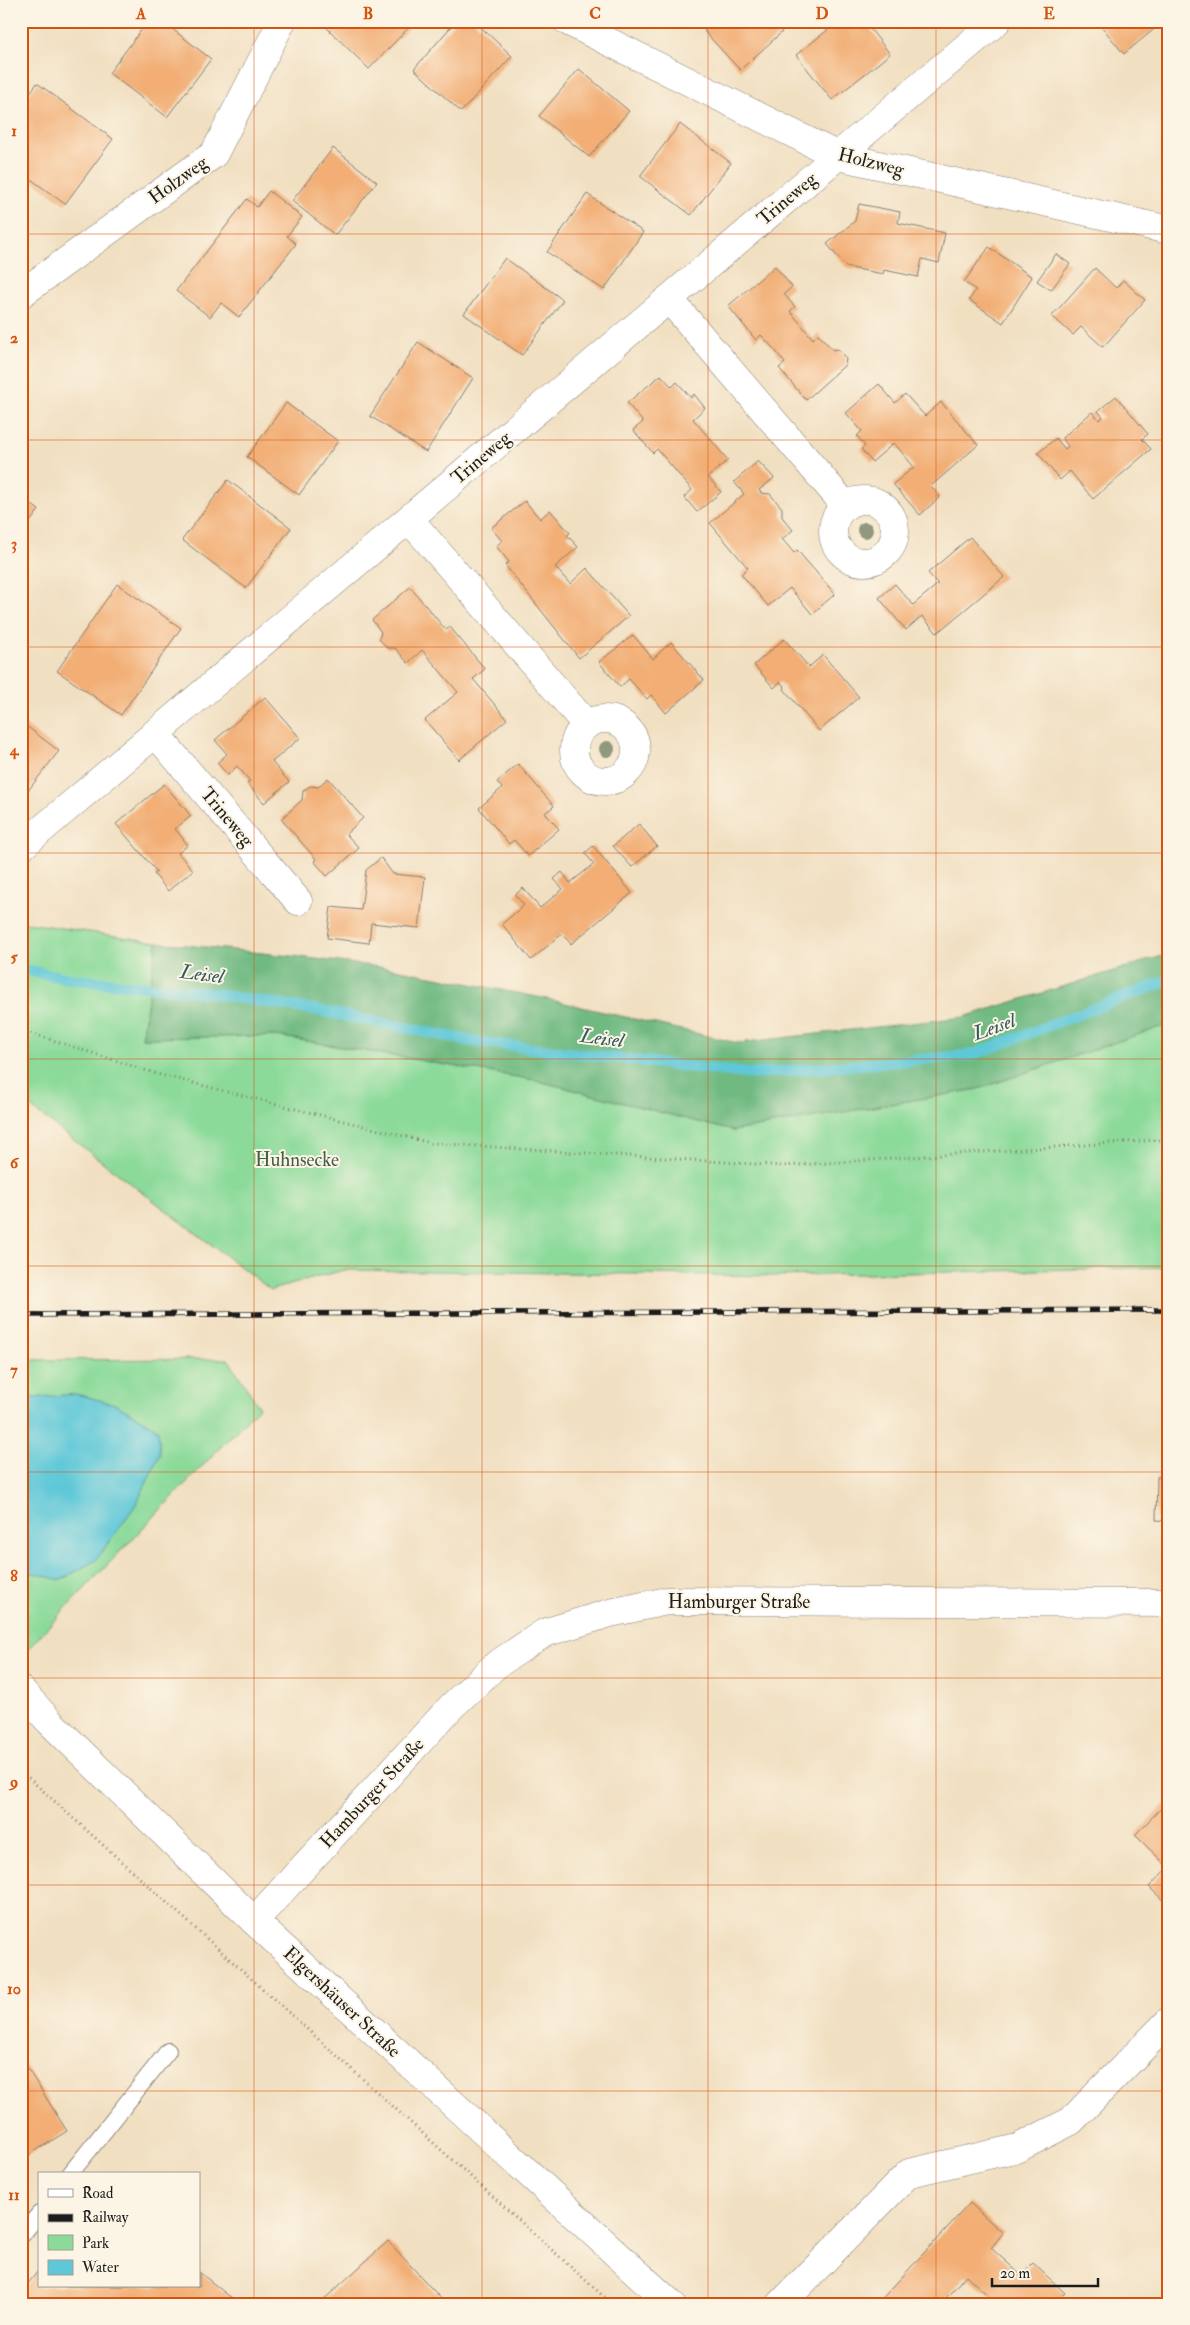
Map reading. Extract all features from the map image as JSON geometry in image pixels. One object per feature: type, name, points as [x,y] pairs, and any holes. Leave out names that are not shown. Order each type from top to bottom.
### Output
[{"type":"street","name":"Holzweg","points":[[21,294],[214,154],[282,21]]},
{"type":"street","name":"Holzweg","points":[[567,21],[838,156],[1169,230]]},
{"type":"street","name":"Trineweg","points":[[26,836],[155,733],[997,21]]},
{"type":"street","points":[[669,299],[845,505]]},
{"type":"street","points":[[409,519],[586,724]]},
{"type":"street","name":"Trineweg","points":[[155,733],[298,901]]},
{"type":"street","name":"Hamburger Straße","points":[[254,1921],[452,1706],[496,1665],[544,1634],[610,1613],[667,1601],[1169,1603]]},
{"type":"street","name":"Elgershäuser Straße","points":[[21,1690],[49,1721],[254,1921],[671,2304]]},
{"type":"street","points":[[780,2304],[909,2173],[1018,2148],[1071,2121],[1169,2021]]},
{"type":"lane","points":[[72,2172],[168,2051]]},
{"type":"lane","points":[[21,2236],[38,2215]]},
{"type":"path","points":[[21,1030],[157,1074],[431,1143],[784,1166],[1169,1139]]},
{"type":"path","points":[[21,1771],[612,2304]]},
{"type":"green space","name":"Huhnsecke","points":[[21,922],[157,942],[142,1038],[277,1036],[535,1080],[733,1131],[978,1089],[1169,1024],[1169,1267],[777,1276],[344,1270],[271,1290],[21,1100]]},
{"type":"green space","points":[[157,942],[395,969],[547,999],[738,1043],[964,1017],[1169,954],[1169,1024],[978,1089],[733,1131],[535,1080],[277,1036],[142,1038]]},
{"type":"green space","points":[[228,1359],[259,1407],[43,1632],[21,1659],[21,1360]]},
{"type":"water","points":[[76,1394],[115,1404],[158,1429],[160,1454],[137,1503],[96,1560],[61,1580],[21,1570],[21,1399]]},
{"type":"building","points":[[148,21],[162,21],[211,59],[167,117],[109,73]]},
{"type":"building","points":[[327,21],[415,21],[369,69],[324,25]]},
{"type":"building","points":[[456,21],[474,21],[512,56],[461,112],[414,69]]},
{"type":"building","points":[[651,21],[666,21],[657,29]]},
{"type":"building","points":[[715,21],[773,21],[782,32],[740,70],[704,31]]},
{"type":"building","points":[[839,21],[864,21],[890,54],[832,100],[796,55]]},
{"type":"building","points":[[1097,21],[1164,21],[1124,54]]},
{"type":"building","points":[[579,69],[629,111],[589,157],[539,116]]},
{"type":"building","points":[[37,83],[113,139],[65,204],[21,172],[21,105]]},
{"type":"building","points":[[680,124],[731,163],[691,215],[640,176]]},
{"type":"building","points":[[333,148],[377,182],[335,235],[292,201]]},
{"type":"building","points":[[269,191],[302,217],[287,236],[296,244],[239,317],[221,303],[210,317],[176,291],[247,199],[257,207]]},
{"type":"building","points":[[587,194],[643,232],[604,290],[547,252]]},
{"type":"building","points":[[859,204],[900,212],[898,223],[945,233],[939,263],[922,259],[918,277],[884,270],[883,274],[846,267],[827,244],[855,221]]},
{"type":"building","points":[[989,247],[1032,277],[1003,323],[969,300],[976,290],[964,282]]},
{"type":"building","points":[[1056,254],[1070,264],[1051,290],[1037,281]]},
{"type":"building","points":[[505,258],[563,300],[522,355],[464,314]]},
{"type":"building","points":[[775,266],[792,287],[784,294],[795,307],[790,311],[813,339],[818,334],[833,350],[838,349],[846,359],[845,365],[806,400],[779,368],[785,363],[774,349],[761,335],[756,340],[728,306]]},
{"type":"building","points":[[1095,268],[1116,288],[1123,280],[1145,300],[1103,347],[1081,327],[1073,335],[1052,316]]},
{"type":"building","points":[[418,342],[473,378],[426,452],[370,416]]},
{"type":"building","points":[[661,375],[672,387],[677,382],[691,398],[694,394],[705,408],[693,419],[728,460],[708,477],[721,492],[697,512],[684,497],[692,490],[657,449],[653,453],[633,430],[643,422],[627,403]]},
{"type":"building","points":[[879,384],[895,403],[905,394],[925,416],[941,402],[978,445],[931,486],[940,497],[920,515],[893,484],[914,467],[894,443],[872,462],[861,449],[865,446],[857,436],[862,431],[846,413]]},
{"type":"building","points":[[1116,396],[1148,434],[1142,439],[1151,449],[1093,499],[1070,471],[1060,480],[1038,453],[1056,438],[1065,449],[1068,446],[1062,438],[1092,412],[1099,420],[1103,417],[1098,411]]},
{"type":"building","points":[[286,403],[338,441],[299,495],[247,457]]},
{"type":"building","points":[[758,461],[774,478],[759,490],[761,493],[770,494],[782,508],[782,517],[793,530],[782,539],[794,553],[797,550],[835,594],[812,614],[790,588],[768,606],[741,574],[748,568],[710,523],[744,494],[734,482]]},
{"type":"building","points":[[228,480],[291,528],[246,588],[182,540]]},
{"type":"building","points":[[21,497],[39,510],[21,534]]},
{"type":"building","points":[[525,501],[540,519],[550,510],[570,533],[567,535],[578,547],[555,567],[570,584],[587,568],[629,616],[579,658],[505,565],[509,562],[496,546],[502,541],[491,528]]},
{"type":"building","points":[[970,537],[1004,577],[937,633],[922,616],[906,630],[879,598],[895,584],[913,605],[938,584],[928,573]]},
{"type":"building","points":[[117,584],[181,628],[121,715],[57,671]]},
{"type":"building","points":[[410,587],[446,630],[450,627],[485,669],[473,679],[507,719],[459,760],[425,720],[458,692],[422,650],[408,663],[395,648],[387,648],[379,639],[381,632],[372,620]]},
{"type":"building","points":[[633,635],[653,659],[671,642],[704,680],[666,713],[651,695],[647,699],[629,679],[620,687],[599,662]]},
{"type":"building","points":[[784,639],[809,667],[823,655],[859,697],[819,731],[784,689],[785,687],[780,682],[774,688],[754,665]]},
{"type":"building","points":[[265,697],[300,738],[272,762],[289,782],[264,803],[247,783],[250,781],[237,766],[228,775],[217,763],[227,754],[215,740]]},
{"type":"building","points":[[21,722],[59,751],[23,797],[21,796]]},
{"type":"building","points":[[518,764],[554,806],[545,813],[559,829],[528,856],[514,840],[509,844],[479,808],[502,788],[497,782]]},
{"type":"building","points":[[328,778],[363,818],[346,834],[359,848],[327,876],[314,861],[316,859],[281,819],[302,800],[303,791],[310,786],[318,787]]},
{"type":"building","points":[[164,784],[191,816],[175,829],[188,845],[178,853],[193,870],[168,891],[154,874],[157,872],[116,824]]},
{"type":"building","points":[[639,824],[657,846],[632,867],[613,846]]},
{"type":"building","points":[[593,846],[632,893],[571,944],[562,934],[531,960],[502,924],[524,905],[515,895],[523,888],[540,908],[563,889],[554,879],[562,872],[570,883],[594,864],[585,853]]},
{"type":"building","points":[[381,858],[393,874],[425,877],[419,928],[371,923],[369,943],[327,938],[331,907],[361,910],[366,870]]},
{"type":"building","points":[[1157,1477],[1169,1477],[1169,1521],[1156,1520]]},
{"type":"building","points":[[1169,1800],[1169,1906],[1149,1887],[1168,1867],[1135,1835]]},
{"type":"building","points":[[21,2058],[67,2131],[21,2160]]},
{"type":"building","points":[[970,2203],[1003,2233],[991,2248],[1021,2275],[1033,2263],[1065,2293],[1055,2304],[997,2304],[966,2275],[941,2304],[877,2304]]},
{"type":"building","points":[[388,2241],[446,2304],[319,2304]]},
{"type":"building","points":[[38,2271],[38,2288],[200,2288],[200,2273],[239,2304],[27,2304],[21,2299],[21,2292]]},
{"type":"waterway","name":"Leisel","points":[[21,969],[72,979],[208,993],[321,1011],[471,1041],[751,1074],[972,1055],[1169,980]]},
{"type":"railway","points":[[21,1315],[1169,1310]]}]
